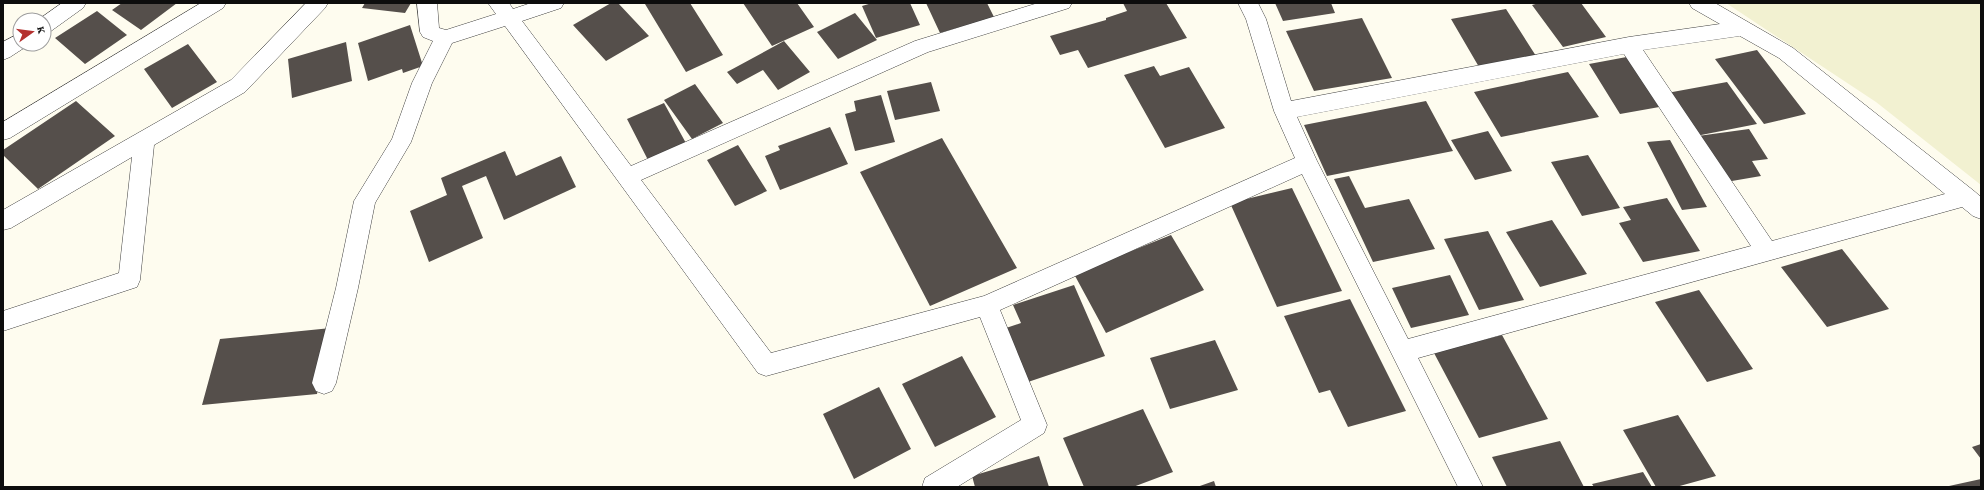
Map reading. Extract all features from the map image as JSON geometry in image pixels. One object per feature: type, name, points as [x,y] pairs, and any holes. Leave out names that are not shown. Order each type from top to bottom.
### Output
[{"type":"street","points":[[52,20],[76,3]]},
{"type":"street","points":[[3,132],[216,3]]},
{"type":"street","points":[[3,221],[238,86],[318,3]]},
{"type":"street","points":[[427,3],[430,32],[445,38]]},
{"type":"street","points":[[324,383],[347,288],[365,201],[401,142],[422,83],[445,38],[504,10],[554,3]]},
{"type":"street","points":[[627,177],[922,46],[1062,3]]},
{"type":"street","points":[[1248,3],[1256,19],[1284,111],[1307,162],[1404,351],[1471,487]]},
{"type":"street","points":[[1699,3],[1786,53],[1973,204]]},
{"type":"street","points":[[504,10],[766,365],[988,305],[1307,162]]},
{"type":"street","points":[[1284,111],[1629,45],[1743,28]]},
{"type":"street","points":[[1629,45],[1767,252]]},
{"type":"street","points":[[3,52],[12,46]]},
{"type":"street","points":[[3,321],[129,280],[144,139]]},
{"type":"street","points":[[1404,351],[1767,252],[1973,204]]},
{"type":"street","points":[[934,487],[1035,425],[988,305]]},
{"type":"green space","points":[[1726,3],[1981,3],[1981,185],[1876,102]]},
{"type":"building","points":[[122,3],[177,3],[141,30],[112,10]]},
{"type":"building","points":[[365,3],[411,3],[405,13],[362,8]]},
{"type":"building","points":[[611,3],[618,3],[649,36],[606,61],[573,25]]},
{"type":"building","points":[[690,3],[723,55],[686,72],[645,4]]},
{"type":"building","points":[[743,3],[797,3],[814,27],[772,46]]},
{"type":"building","points":[[872,3],[910,3],[920,25],[876,38],[862,6]]},
{"type":"building","points":[[926,3],[987,3],[994,17],[940,33]]},
{"type":"building","points":[[1123,3],[1166,3],[1187,38],[1088,68],[1078,50],[1060,55],[1050,36],[1106,20],[1106,18],[1127,11]]},
{"type":"building","points":[[1275,3],[1331,3],[1335,13],[1283,21]]},
{"type":"building","points":[[1539,3],[1581,3],[1606,37],[1563,47],[1532,5]]},
{"type":"building","points":[[1506,9],[1536,56],[1479,67],[1451,19]]},
{"type":"building","points":[[97,11],[127,35],[85,64],[55,38]]},
{"type":"building","points":[[855,13],[877,40],[838,59],[817,32]]},
{"type":"building","points":[[1362,18],[1392,78],[1314,91],[1286,31]]},
{"type":"building","points":[[410,25],[423,66],[403,73],[402,69],[368,81],[358,43]]},
{"type":"building","points":[[784,41],[810,72],[778,90],[763,70],[737,84],[727,72]]},
{"type":"building","points":[[346,42],[352,81],[292,98],[288,59]]},
{"type":"building","points":[[188,44],[217,82],[172,108],[144,69]]},
{"type":"building","points":[[1757,50],[1806,114],[1764,124],[1715,59]]},
{"type":"building","points":[[1632,56],[1665,106],[1620,114],[1589,64]]},
{"type":"building","points":[[1154,66],[1160,76],[1189,67],[1225,128],[1165,148],[1124,75]]},
{"type":"building","points":[[1568,72],[1599,117],[1501,137],[1474,92]]},
{"type":"building","points":[[931,82],[940,111],[895,120],[887,91]]},
{"type":"building","points":[[1727,82],[1757,124],[1696,136],[1667,93]]},
{"type":"building","points":[[695,84],[723,123],[692,139],[664,100]]},
{"type":"building","points":[[881,95],[895,142],[855,151],[845,114],[856,111],[854,101]]},
{"type":"building","points":[[76,101],[115,136],[38,189],[3,155],[3,150]]},
{"type":"building","points":[[1426,101],[1453,151],[1327,176],[1304,125]]},
{"type":"building","points":[[664,103],[687,145],[649,162],[627,119]]},
{"type":"building","points":[[830,127],[848,164],[780,190],[765,156],[780,150],[778,146]]},
{"type":"building","points":[[1749,129],[1768,159],[1752,161],[1761,176],[1726,182],[1698,136]]},
{"type":"building","points":[[1488,131],[1512,171],[1475,180],[1451,140]]},
{"type":"building","points":[[942,138],[1017,268],[930,306],[860,172]]},
{"type":"building","points":[[1670,140],[1707,207],[1682,210],[1647,142]]},
{"type":"building","points":[[738,145],[767,191],[735,206],[707,160]]},
{"type":"building","points":[[505,151],[516,176],[561,156],[576,187],[504,220],[486,176],[462,186],[483,238],[429,262],[410,211],[447,195],[441,178]]},
{"type":"building","points":[[1588,155],[1620,208],[1582,216],[1551,162]]},
{"type":"building","points":[[1349,176],[1365,208],[1409,199],[1435,249],[1373,262],[1334,179]]},
{"type":"building","points":[[1292,188],[1342,291],[1277,307],[1230,203]]},
{"type":"building","points":[[1667,198],[1700,251],[1643,262],[1619,223],[1631,220],[1623,207]]},
{"type":"building","points":[[1552,220],[1587,274],[1540,287],[1506,232]]},
{"type":"building","points":[[1488,231],[1524,300],[1479,310],[1444,239]]},
{"type":"building","points":[[1171,235],[1204,290],[1106,333],[1074,274]]},
{"type":"building","points":[[1842,249],[1889,309],[1827,327],[1781,267]]},
{"type":"building","points":[[1450,275],[1469,315],[1411,328],[1392,288]]},
{"type":"building","points":[[1074,285],[1105,356],[1028,382],[1006,328],[1021,323],[1013,305]]},
{"type":"building","points":[[1699,290],[1753,369],[1707,382],[1655,302]]},
{"type":"building","points":[[1350,299],[1406,411],[1348,427],[1330,390],[1319,393],[1284,316]]},
{"type":"building","points":[[331,328],[317,394],[202,405],[220,339]]},
{"type":"building","points":[[1502,335],[1548,419],[1479,438],[1434,353]]},
{"type":"building","points":[[1215,340],[1238,390],[1170,409],[1150,358]]},
{"type":"building","points":[[962,356],[996,417],[935,447],[902,384]]},
{"type":"building","points":[[879,387],[911,449],[854,479],[823,414]]},
{"type":"building","points":[[1143,409],[1173,472],[1133,487],[1084,487],[1063,438]]},
{"type":"building","points":[[1678,415],[1716,476],[1676,487],[1656,487],[1623,430]]},
{"type":"building","points":[[1560,441],[1584,487],[1507,487],[1492,457]]},
{"type":"building","points":[[1981,444],[1981,459],[1972,447]]},
{"type":"building","points":[[1039,456],[1049,487],[975,487],[972,476]]},
{"type":"building","points":[[1643,472],[1652,487],[1594,487],[1592,484]]},
{"type":"building","points":[[1981,479],[1981,487],[1949,487],[1949,486]]},
{"type":"building","points":[[1214,481],[1216,487],[1197,487]]}]
